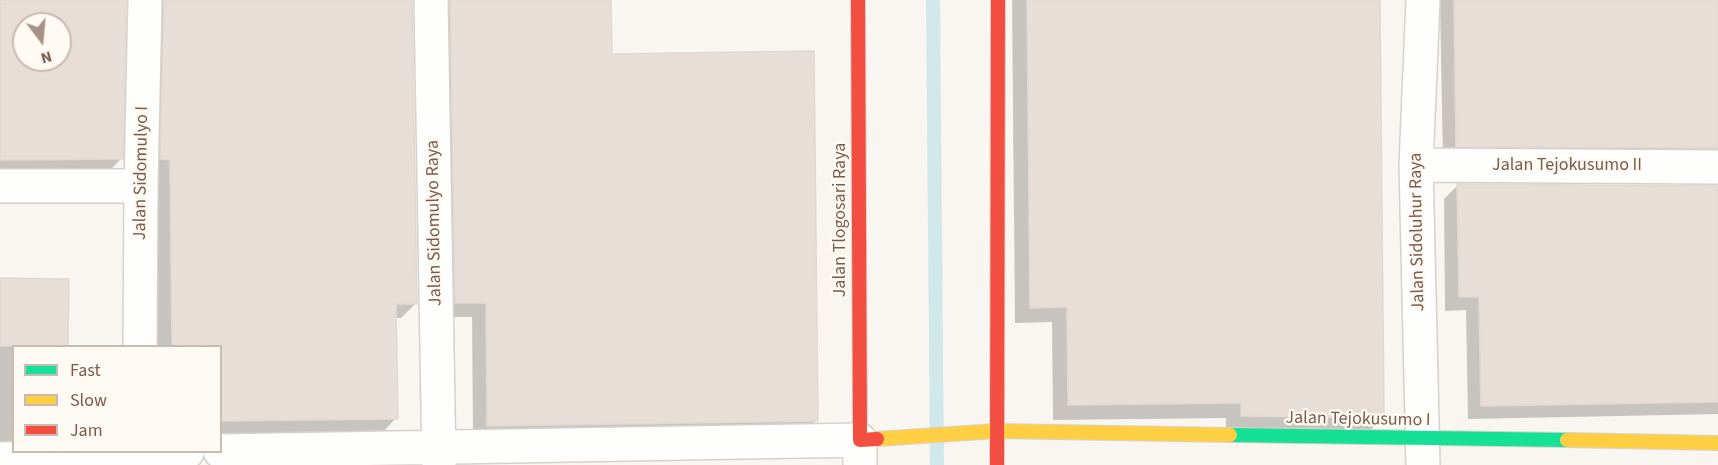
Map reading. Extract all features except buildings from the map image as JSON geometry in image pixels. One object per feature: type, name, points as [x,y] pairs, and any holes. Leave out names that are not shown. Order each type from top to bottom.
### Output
[{"type":"street","name":"Jalan Sidomulyo I","points":[[140,345],[145,0]]},
{"type":"street","name":"Jalan Sidomulyo Raya","points":[[431,0],[439,455]]},
{"type":"street","name":"Jalan Tlogosari Raya","points":[[858,0],[868,448]]},
{"type":"street","points":[[997,465],[998,0]]},
{"type":"street","name":"Jalan Sidoluhur Raya","points":[[1422,452],[1416,165],[1423,0]]},
{"type":"street","name":"Jalan Tejokusumo II","points":[[1416,165],[1718,167]]},
{"type":"street","points":[[0,186],[141,186]]},
{"type":"street","name":"Jalan Tejokusumo I","points":[[868,448],[997,431],[1422,452],[1718,443]]},
{"type":"street","points":[[222,451],[439,455],[868,448]]},
{"type":"street","points":[[140,456],[176,453]]},
{"type":"lane","points":[[0,456],[140,456]]},
{"type":"waterway","points":[[933,0],[937,465]]},
{"type":"traffic: fast","points":[[1230,435],[1567,440]]},
{"type":"traffic: slow","points":[[877,439],[997,431],[1230,435]]},
{"type":"traffic: slow","points":[[1567,440],[1718,443]]},
{"type":"traffic: jam","points":[[858,0],[860,440],[877,439]]},
{"type":"traffic: jam","points":[[997,465],[998,0]]}]
